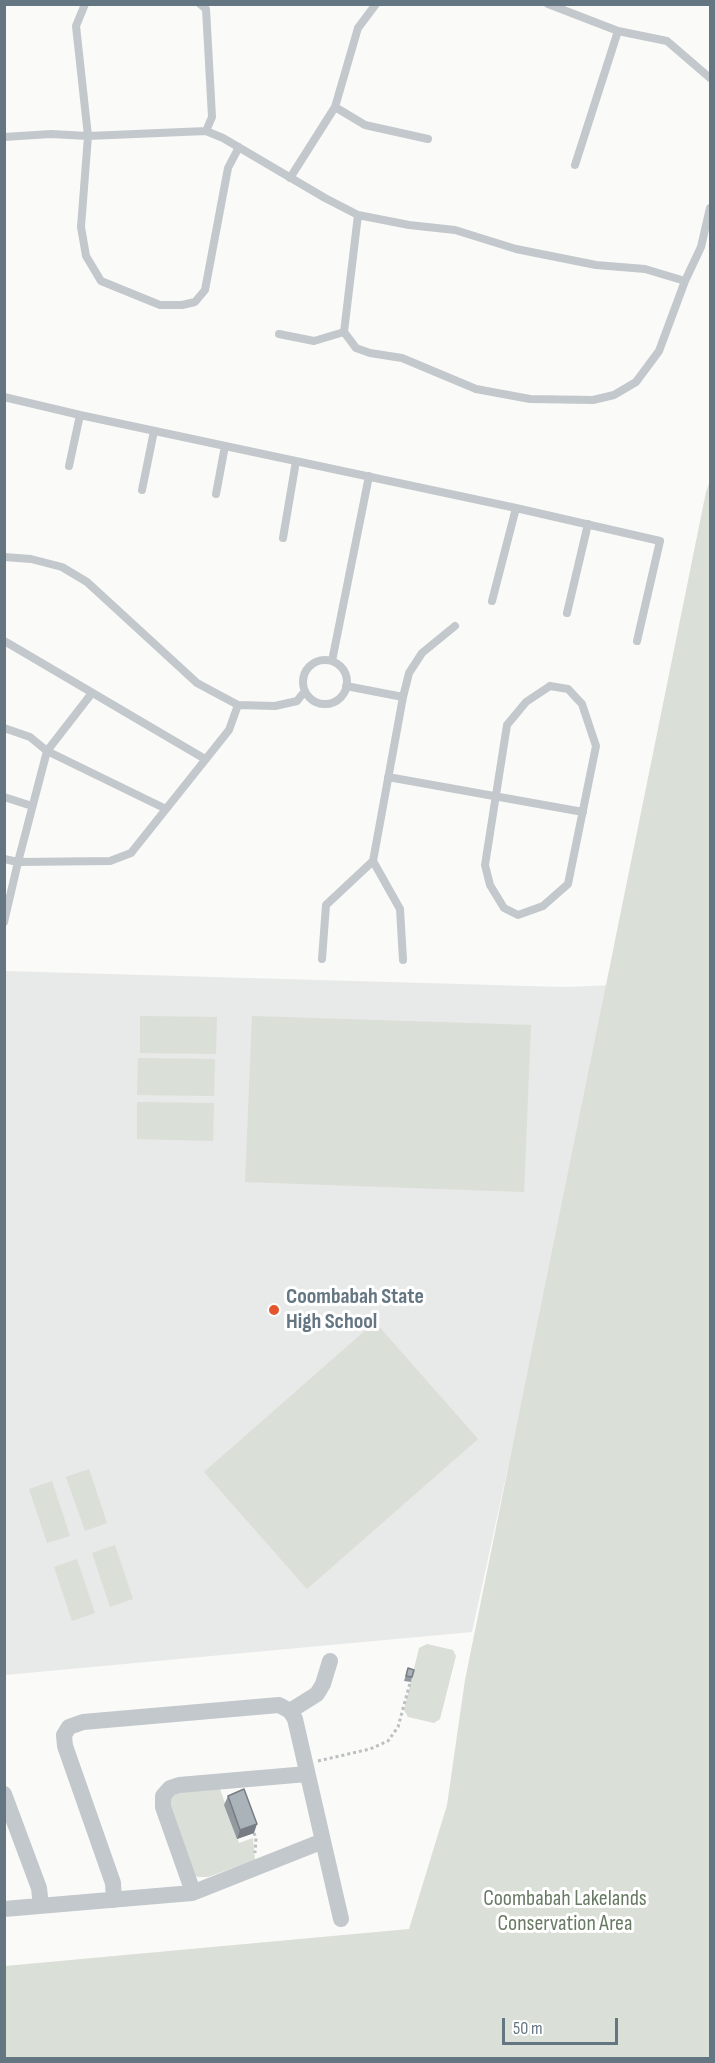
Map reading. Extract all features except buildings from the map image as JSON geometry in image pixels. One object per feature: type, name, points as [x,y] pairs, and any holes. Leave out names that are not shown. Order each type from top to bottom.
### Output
[{"type":"street","points":[[290,1711],[317,1694],[323,1684],[330,1661]]},
{"type":"street","points":[[114,1900],[113,1883],[65,1746],[64,1735],[69,1727],[83,1722],[279,1705],[290,1711],[295,1719],[341,1919]]},
{"type":"street","points":[[193,1892],[163,1807],[163,1796],[166,1792],[179,1785],[306,1769]]},
{"type":"street","points":[[4,1794],[39,1888],[41,1906]]},
{"type":"street","points":[[4,1909],[193,1892],[323,1841]]},
{"type":"lane","points":[[85,4],[76,26],[88,136],[81,227],[86,256],[101,281],[160,305],[182,305],[195,302],[205,290],[228,168],[239,147]]},
{"type":"lane","points":[[200,4],[206,9],[212,107],[212,117],[206,131]]},
{"type":"lane","points":[[290,178],[335,107],[358,28],[376,4]]},
{"type":"lane","points":[[548,4],[618,31],[667,41],[711,78]]},
{"type":"lane","points":[[575,165],[618,31]]},
{"type":"lane","points":[[335,107],[365,125],[428,139]]},
{"type":"lane","points":[[4,137],[206,131],[223,138],[358,215],[409,225],[455,230],[516,249],[596,265],[645,268],[685,281]]},
{"type":"lane","points":[[358,215],[344,332],[356,348],[370,353],[402,358],[476,390],[530,399],[594,400],[614,395],[636,382],[659,351],[685,281],[701,247],[711,208]]},
{"type":"lane","points":[[279,334],[315,341],[344,332]]},
{"type":"lane","points":[[4,397],[660,541],[637,641]]},
{"type":"lane","points":[[69,466],[80,415]]},
{"type":"lane","points":[[142,490],[154,431]]},
{"type":"lane","points":[[216,494],[225,446]]},
{"type":"lane","points":[[283,538],[296,461]]},
{"type":"lane","points":[[332,661],[369,476]]},
{"type":"lane","points":[[492,601],[516,508]]},
{"type":"lane","points":[[567,613],[588,524]]},
{"type":"lane","points":[[4,557],[31,558],[62,567],[87,582],[197,683],[238,705],[275,706],[297,701],[305,691]]},
{"type":"lane","points":[[322,959],[326,905],[373,861],[409,673],[422,653],[455,626]]},
{"type":"lane","points":[[6,642],[205,759]]},
{"type":"lane","points":[[319,661],[332,661],[344,671],[347,678],[346,686],[340,698],[324,704],[310,698],[305,691],[304,676],[307,669],[319,661]]},
{"type":"lane","points":[[346,686],[403,697]]},
{"type":"lane","points":[[550,686],[568,689],[582,704],[596,746],[568,884],[543,906],[518,915],[504,908],[490,885],[484,865],[495,796],[507,724],[526,702],[550,686]]},
{"type":"lane","points":[[4,922],[46,751],[92,693]]},
{"type":"lane","points":[[4,860],[18,862],[110,861],[131,853],[228,730],[238,705]]},
{"type":"lane","points":[[4,728],[30,737],[46,751],[166,809]]},
{"type":"lane","points":[[388,777],[583,812]]},
{"type":"lane","points":[[4,797],[32,806]]},
{"type":"lane","points":[[373,861],[400,909],[403,960]]},
{"type":"path","points":[[306,1769],[388,1742],[398,1727],[410,1683]]},
{"type":"shaded area","name":"Coombabah State High School","points":[[5,971],[564,987],[613,985],[472,1632],[5,1675]]},
{"type":"green space","name":"Coombabah Lakelands Conservation Area","points":[[710,481],[710,2058],[5,2058],[5,1966],[409,1929],[447,1805],[465,1680]]},
{"type":"green space","points":[[140,1016],[217,1017],[216,1054],[140,1053]]},
{"type":"green space","points":[[252,1016],[531,1025],[524,1192],[245,1182]]},
{"type":"green space","points":[[138,1058],[215,1059],[214,1096],[137,1095]]},
{"type":"green space","points":[[137,1102],[214,1103],[213,1141],[137,1139]]},
{"type":"green space","points":[[375,1322],[478,1439],[307,1589],[204,1472]]},
{"type":"green space","points":[[89,1469],[107,1523],[85,1531],[66,1477]]},
{"type":"green space","points":[[52,1481],[70,1536],[47,1543],[29,1489]]},
{"type":"green space","points":[[115,1545],[133,1599],[110,1607],[92,1553]]},
{"type":"green space","points":[[77,1559],[95,1613],[72,1621],[54,1567]]},
{"type":"green space","points":[[427,1644],[453,1650],[456,1656],[440,1719],[434,1723],[408,1717],[404,1710],[419,1648]]},
{"type":"green space","points":[[219,1786],[239,1843],[253,1838],[255,1860],[208,1877],[199,1877],[195,1876],[167,1802],[171,1794]]},
{"type":"place","name":"Coombabah State High School","points":[[274,1310]]}]
